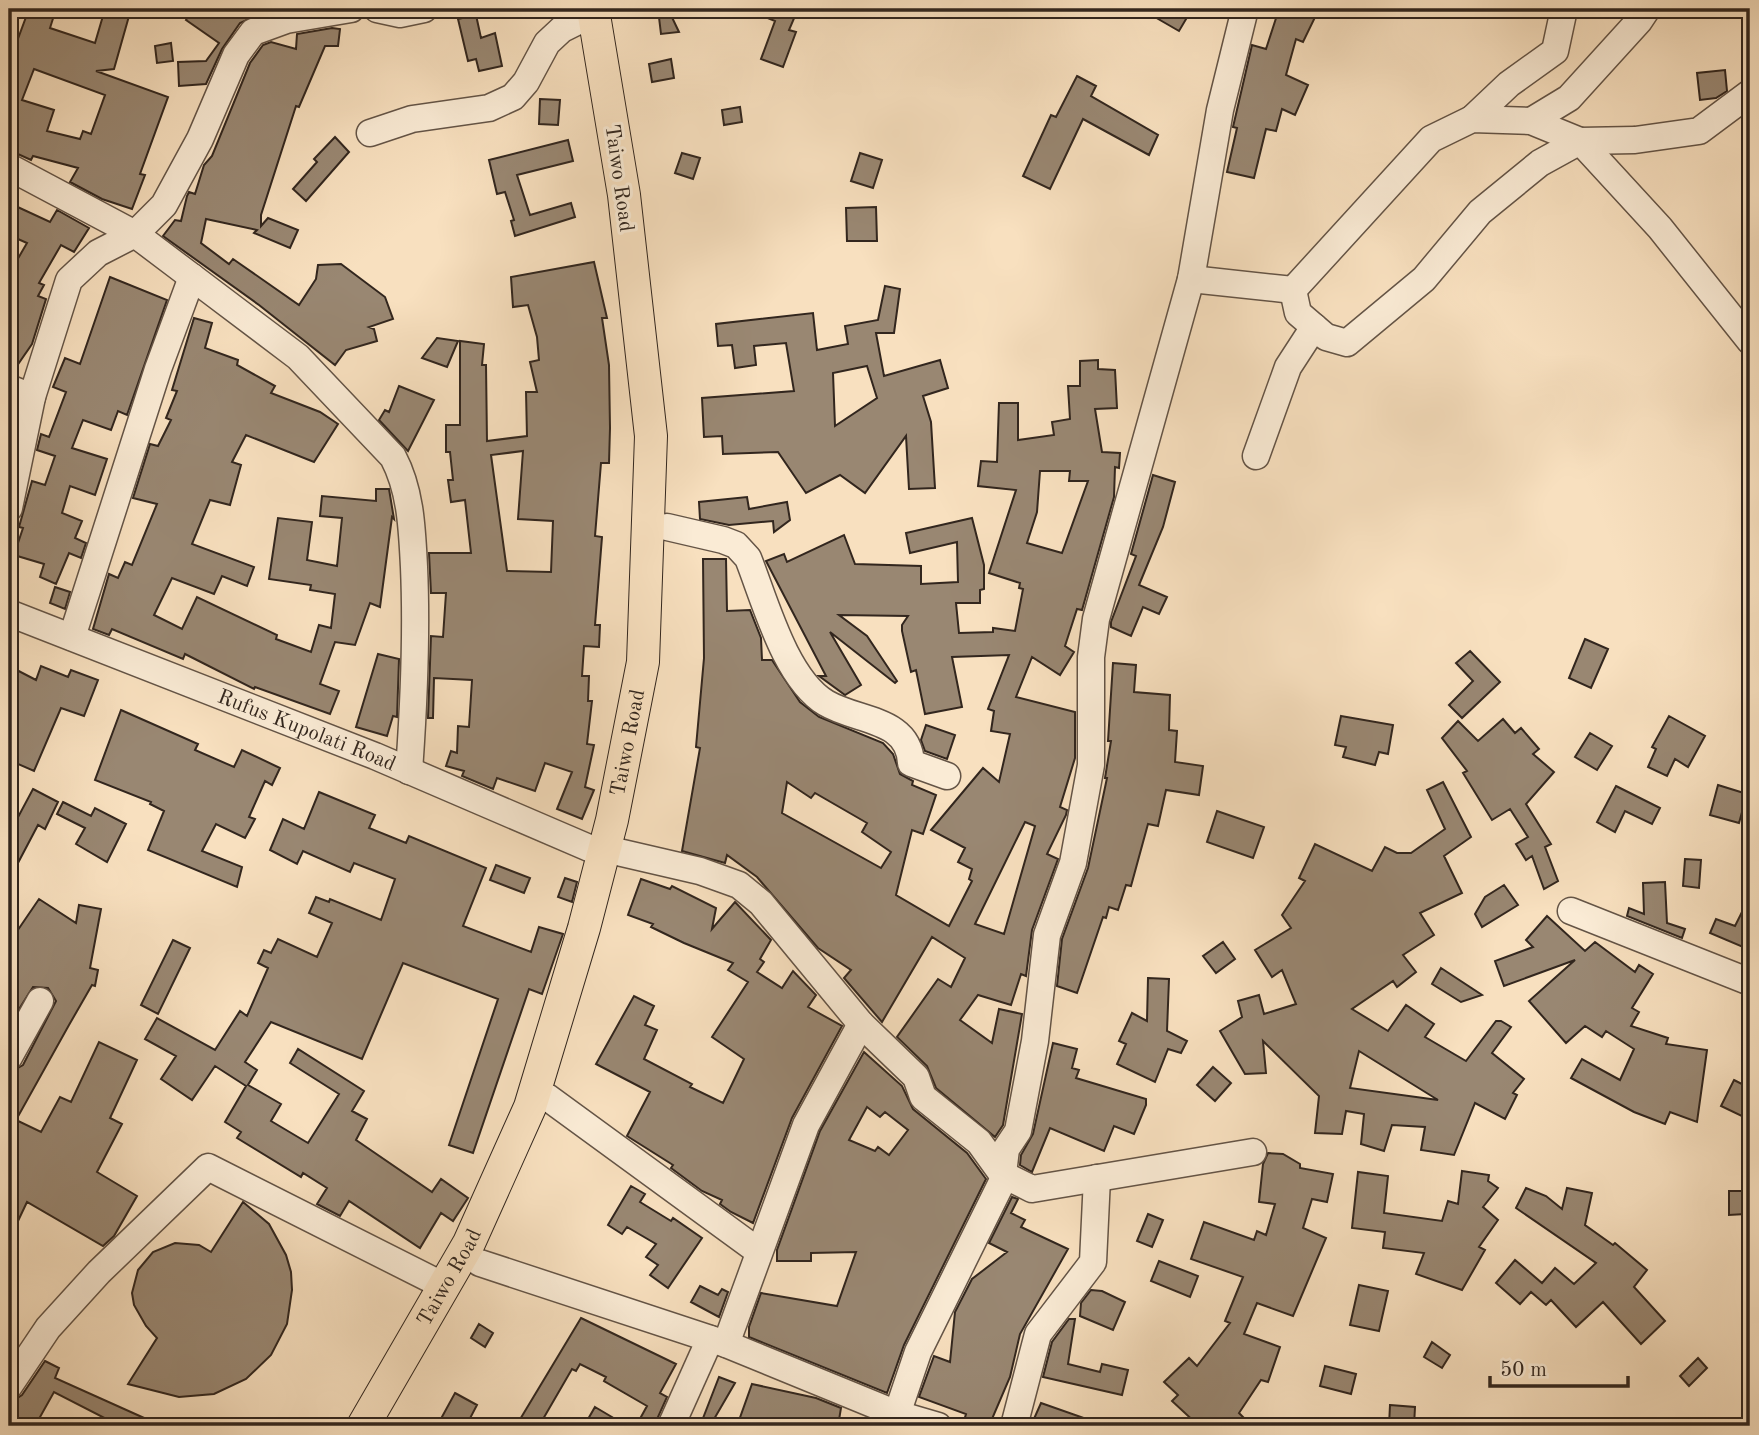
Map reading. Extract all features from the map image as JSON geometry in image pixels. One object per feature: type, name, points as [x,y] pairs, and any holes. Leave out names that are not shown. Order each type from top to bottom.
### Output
[{"type":"main road","name":"Taiwo Road","points":[[363,1426],[469,1244],[530,1107],[641,755],[657,659],[667,527],[659,350],[599,10]]},
{"type":"main road","name":"Taiwo Road","points":[[384,1426],[480,1263],[537,1131],[610,853],[643,662],[648,588],[651,436],[624,195],[599,10]]},
{"type":"street","points":[[9,508],[21,392],[69,280],[99,253],[135,234],[164,205],[201,139],[236,55],[253,32],[286,20],[351,9]]},
{"type":"street","points":[[377,9],[400,14],[424,9]]},
{"type":"street","points":[[897,1414],[918,1352],[1002,1182],[1006,1149],[1018,1131],[1035,1041],[1047,935],[1073,863],[1091,765],[1091,657],[1096,619],[1191,279],[1220,110],[1245,9]]},
{"type":"street","points":[[1293,290],[1431,139],[1472,119],[1509,85],[1555,51],[1564,9]]},
{"type":"street","points":[[1531,121],[1569,98],[1647,9]]},
{"type":"street","points":[[370,133],[412,118],[489,108],[513,97],[526,82],[547,43],[562,29],[599,10]]},
{"type":"street","points":[[1472,119],[1531,121],[1580,141],[1635,140],[1699,131],[1750,93]]},
{"type":"street","points":[[1293,290],[1298,313],[1326,337],[1347,343],[1424,279],[1480,212],[1540,163],[1580,141]]},
{"type":"street","points":[[1580,141],[1660,228],[1750,341]]},
{"type":"street","points":[[9,167],[135,234],[298,357],[393,457],[404,477],[412,523],[417,636],[409,771]]},
{"type":"street","points":[[72,637],[158,369],[192,277]]},
{"type":"street","points":[[1191,279],[1293,290]]},
{"type":"street","points":[[1256,456],[1288,367],[1314,327]]},
{"type":"street","points":[[667,527],[736,545],[748,558],[794,671],[824,702],[900,733],[910,748],[911,763],[947,776]]},
{"type":"street","name":"Rufus Kupolati Road","points":[[9,613],[610,853],[700,871],[739,885],[761,903],[861,1024],[916,1077],[923,1097],[979,1142],[1002,1174]]},
{"type":"street","points":[[1571,911],[1750,982]]},
{"type":"street","points":[[9,1057],[40,1002]]},
{"type":"street","points":[[671,1426],[718,1341],[758,1251],[806,1125],[861,1024]]},
{"type":"street","points":[[547,1097],[758,1251]]},
{"type":"street","points":[[1002,1174],[1032,1189],[1253,1152]]},
{"type":"street","points":[[9,1386],[48,1328],[99,1272],[208,1167],[444,1286]]},
{"type":"street","points":[[1014,1426],[1038,1334],[1093,1262],[1097,1178]]},
{"type":"street","points":[[480,1263],[718,1341],[897,1414],[938,1426]]},
{"type":"building","points":[[29,9],[56,9],[50,28],[95,43],[105,9],[131,9],[114,69],[96,71],[168,97],[140,174],[145,175],[132,209],[102,199],[70,182],[78,168],[33,156],[31,160],[9,150],[9,63]],"holes":[[[34,69],[105,95],[91,134],[83,131],[80,139],[47,131],[54,110],[22,100]]]},
{"type":"building","points":[[193,9],[271,9],[240,23],[222,49],[206,84],[179,86],[178,62],[206,61],[219,43],[186,20]]},
{"type":"building","points":[[658,9],[668,9],[679,32],[661,34]]},
{"type":"building","points":[[746,9],[798,9],[789,30],[796,32],[783,67],[761,59],[775,21]]},
{"type":"building","points":[[1141,9],[1192,9],[1179,31]]},
{"type":"building","points":[[1279,9],[1319,9],[1303,42],[1296,39],[1286,75],[1308,85],[1295,115],[1282,109],[1276,131],[1266,129],[1254,178],[1227,172],[1237,128],[1233,127],[1252,45],[1266,49]]},
{"type":"building","points":[[476,15],[481,38],[495,33],[502,66],[479,71],[476,59],[468,61],[458,19]]},
{"type":"building","points":[[340,29],[338,46],[325,46],[299,107],[296,106],[261,215],[261,226],[268,218],[298,230],[290,248],[254,233],[257,230],[206,219],[201,243],[229,264],[233,259],[299,305],[316,279],[318,265],[341,264],[385,297],[393,319],[369,327],[374,329],[377,341],[346,350],[335,365],[259,305],[163,236],[175,220],[181,221],[187,196],[189,192],[195,194],[204,165],[212,156],[250,63],[263,45],[271,42],[296,49],[297,34]]},
{"type":"building","points":[[171,43],[173,61],[157,63],[155,46]]},
{"type":"building","points":[[671,59],[674,78],[652,82],[649,64]]},
{"type":"building","points":[[1725,70],[1727,91],[1716,98],[1700,100],[1697,73]]},
{"type":"building","points":[[1077,76],[1096,86],[1091,96],[1158,135],[1149,155],[1083,119],[1050,189],[1023,176],[1051,115],[1056,117]]},
{"type":"building","points":[[540,99],[560,100],[558,125],[539,124]]},
{"type":"building","points":[[740,107],[742,122],[724,125],[722,110]]},
{"type":"building","points":[[335,137],[349,152],[306,201],[293,189],[317,162],[314,159]]},
{"type":"building","points":[[568,140],[573,161],[517,175],[530,215],[571,203],[575,217],[515,236],[511,221],[514,220],[505,192],[497,194],[489,160]]},
{"type":"building","points":[[682,153],[700,158],[693,179],[675,173]]},
{"type":"building","points":[[860,153],[882,160],[873,188],[851,181]]},
{"type":"building","points":[[9,203],[50,222],[57,210],[89,228],[74,252],[61,245],[39,283],[44,285],[38,296],[46,299],[32,344],[12,373],[9,373],[9,274],[27,243],[9,235]]},
{"type":"building","points":[[876,207],[877,241],[847,241],[846,208]]},
{"type":"building","points":[[594,262],[607,318],[602,318],[609,365],[609,463],[601,463],[595,536],[602,537],[595,625],[600,625],[599,647],[584,646],[582,676],[589,676],[588,701],[592,701],[587,744],[594,745],[585,787],[594,790],[582,819],[557,809],[572,772],[545,763],[535,791],[497,778],[493,789],[462,776],[464,771],[446,766],[451,751],[457,753],[458,726],[469,727],[472,680],[434,678],[433,718],[428,718],[431,636],[443,637],[446,593],[431,593],[429,553],[471,553],[465,500],[451,502],[448,480],[453,480],[450,452],[446,452],[446,425],[460,425],[460,341],[484,344],[482,365],[486,365],[487,441],[527,436],[526,392],[537,392],[530,362],[539,360],[537,337],[528,305],[513,307],[511,277]],"holes":[[[523,451],[518,519],[553,521],[551,572],[507,571],[491,455]]]},
{"type":"building","points":[[110,277],[167,300],[127,415],[118,411],[111,430],[83,420],[72,448],[107,459],[95,495],[70,486],[62,513],[82,521],[75,538],[86,543],[81,558],[69,553],[56,584],[40,577],[44,564],[14,555],[23,528],[19,527],[32,481],[45,485],[55,456],[37,450],[41,434],[49,437],[66,392],[53,387],[65,358],[80,364]]},
{"type":"building","points":[[885,286],[900,289],[894,333],[876,333],[884,376],[940,360],[948,388],[923,396],[931,422],[935,488],[909,489],[906,436],[865,493],[840,475],[806,493],[778,452],[723,454],[722,436],[704,437],[702,398],[794,391],[786,343],[754,346],[756,365],[735,368],[732,345],[718,346],[716,324],[813,313],[817,350],[848,344],[845,326],[878,320]],"holes":[[[867,366],[877,398],[835,426],[833,373]]]},
{"type":"building","points":[[194,318],[212,323],[205,348],[238,360],[237,365],[275,386],[271,393],[320,412],[338,424],[314,462],[246,435],[232,462],[241,465],[230,505],[210,500],[192,544],[254,567],[247,586],[222,576],[214,594],[172,578],[154,615],[182,629],[197,597],[277,635],[276,639],[311,652],[319,625],[331,628],[335,594],[310,590],[311,585],[269,579],[278,518],[312,522],[307,560],[337,566],[342,518],[320,516],[322,496],[376,501],[376,489],[389,489],[394,519],[392,517],[380,607],[370,603],[355,645],[335,642],[320,684],[339,691],[330,714],[255,687],[254,689],[185,654],[183,659],[112,629],[109,635],[93,629],[109,574],[118,578],[125,562],[132,565],[157,504],[133,498],[150,444],[158,446],[171,420],[166,418],[177,391],[172,390]]},
{"type":"building","points":[[437,338],[458,341],[447,367],[422,358]]},
{"type":"building","points":[[1098,360],[1098,369],[1115,370],[1117,408],[1095,409],[1102,452],[1120,453],[1119,468],[1115,467],[1114,497],[1082,610],[1077,609],[1065,646],[1074,652],[1060,675],[1032,657],[1016,697],[1075,712],[1075,758],[1060,807],[1067,810],[1066,815],[1047,854],[1058,859],[1032,930],[1026,976],[1021,974],[1011,1005],[978,995],[960,1020],[992,1043],[999,1009],[1022,1014],[1003,1125],[995,1137],[936,1088],[927,1066],[897,1037],[938,979],[951,987],[965,958],[932,937],[882,1022],[844,978],[851,970],[818,948],[757,877],[727,855],[725,863],[682,851],[700,748],[696,747],[704,658],[703,559],[726,559],[727,611],[750,610],[761,638],[762,660],[772,660],[800,702],[819,717],[883,743],[893,754],[900,774],[913,781],[912,785],[936,795],[923,834],[912,830],[896,895],[949,926],[972,881],[969,879],[972,869],[958,862],[965,848],[931,830],[983,768],[999,782],[1010,734],[991,731],[994,711],[988,709],[1009,655],[952,657],[962,707],[925,714],[916,670],[911,672],[902,631],[902,625],[908,616],[839,615],[867,636],[897,681],[895,683],[830,632],[861,685],[845,695],[819,676],[826,676],[766,561],[784,554],[787,562],[844,535],[855,564],[921,566],[921,584],[958,582],[957,542],[910,553],[906,533],[972,518],[984,565],[984,589],[980,590],[980,603],[956,603],[959,633],[993,632],[993,628],[1015,631],[1023,589],[1019,588],[1020,583],[989,573],[1016,490],[978,486],[981,461],[997,462],[999,403],[1018,403],[1018,440],[1054,435],[1052,422],[1070,419],[1068,386],[1080,386],[1080,361]],"holes":[[[1040,471],[1070,471],[1069,481],[1088,481],[1062,553],[1027,543],[1037,512]],[[787,782],[811,798],[815,793],[867,823],[862,832],[891,852],[881,868],[782,813]],[[1025,822],[1035,826],[1004,934],[975,924]]]},
{"type":"building","points":[[399,386],[434,400],[408,451],[379,420],[385,410],[389,412]]},
{"type":"building","points":[[1153,475],[1175,482],[1163,527],[1139,585],[1167,597],[1159,614],[1143,607],[1131,636],[1111,627],[1111,622],[1136,556],[1131,554]]},
{"type":"building","points":[[747,497],[749,509],[787,502],[790,520],[774,532],[773,521],[729,525],[700,519],[699,502]]},
{"type":"building","points":[[55,587],[70,592],[65,609],[50,603]]},
{"type":"building","points":[[1585,639],[1608,649],[1591,688],[1569,678]]},
{"type":"building","points":[[1470,651],[1500,682],[1462,718],[1449,705],[1473,681],[1456,663]]},
{"type":"building","points":[[378,654],[399,659],[397,717],[393,716],[387,736],[356,727]]},
{"type":"building","points":[[1113,663],[1136,665],[1134,692],[1170,695],[1169,730],[1177,731],[1175,762],[1203,766],[1199,795],[1166,790],[1158,826],[1148,824],[1131,886],[1126,885],[1118,910],[1109,907],[1106,918],[1103,917],[1077,993],[1057,986],[1062,939],[1088,868],[1107,778]]},
{"type":"building","points":[[9,666],[36,680],[41,666],[68,677],[71,670],[98,680],[84,716],[61,708],[34,771],[9,760]]},
{"type":"building","points":[[121,710],[198,744],[195,750],[234,767],[242,750],[280,768],[272,785],[265,781],[249,817],[255,819],[245,838],[216,824],[202,851],[242,867],[237,887],[148,850],[164,811],[150,804],[151,802],[95,780]]},
{"type":"building","points":[[1341,716],[1393,725],[1388,754],[1379,752],[1375,765],[1343,757],[1346,747],[1335,745]]},
{"type":"building","points":[[1669,716],[1705,736],[1688,767],[1675,759],[1667,776],[1648,767],[1656,749],[1652,747]]},
{"type":"building","points":[[1503,719],[1515,733],[1521,728],[1539,749],[1533,754],[1554,772],[1526,804],[1551,844],[1545,847],[1558,881],[1544,889],[1532,856],[1526,860],[1516,844],[1528,837],[1510,809],[1492,820],[1463,773],[1467,771],[1442,738],[1458,721],[1478,741]]},
{"type":"building","points":[[926,725],[955,735],[947,759],[925,751],[921,740]]},
{"type":"building","points":[[1590,733],[1612,746],[1597,770],[1575,757]]},
{"type":"building","points":[[1443,782],[1471,837],[1444,856],[1462,893],[1420,913],[1434,935],[1403,955],[1416,972],[1397,987],[1393,981],[1352,1009],[1388,1031],[1406,1005],[1434,1024],[1425,1037],[1466,1061],[1496,1021],[1511,1027],[1492,1053],[1524,1079],[1513,1093],[1517,1095],[1505,1119],[1475,1103],[1454,1155],[1421,1150],[1425,1127],[1392,1125],[1384,1151],[1361,1144],[1364,1114],[1346,1111],[1342,1134],[1315,1133],[1319,1096],[1263,1041],[1266,1073],[1245,1074],[1220,1031],[1242,1017],[1238,1001],[1259,995],[1264,1014],[1296,1004],[1282,970],[1272,977],[1255,950],[1291,928],[1282,915],[1305,881],[1299,878],[1315,844],[1372,871],[1385,847],[1397,853],[1411,853],[1445,829],[1427,790]],"holes":[[[1359,1051],[1438,1100],[1350,1088]]]},
{"type":"building","points":[[1718,785],[1747,794],[1739,823],[1710,815]]},
{"type":"building","points":[[1616,786],[1660,808],[1652,824],[1625,811],[1615,832],[1597,822]]},
{"type":"building","points":[[33,789],[58,802],[45,829],[38,825],[9,880],[9,834]]},
{"type":"building","points":[[319,792],[375,815],[369,828],[406,843],[409,836],[486,868],[463,926],[531,952],[539,927],[563,934],[542,994],[529,989],[473,1153],[449,1145],[498,999],[403,963],[362,1059],[271,1022],[245,1062],[257,1070],[248,1085],[281,1104],[271,1121],[308,1143],[339,1094],[290,1063],[298,1049],[364,1091],[352,1111],[367,1119],[356,1140],[432,1192],[441,1179],[468,1198],[453,1221],[441,1213],[420,1248],[349,1201],[340,1216],[317,1204],[327,1188],[303,1173],[301,1177],[237,1138],[241,1132],[225,1122],[246,1086],[215,1066],[192,1100],[161,1079],[176,1056],[145,1039],[157,1018],[215,1050],[240,1011],[247,1016],[268,968],[258,963],[264,950],[271,953],[278,939],[317,957],[332,923],[309,913],[316,897],[329,902],[330,899],[381,920],[395,879],[354,863],[350,872],[303,851],[297,864],[270,850],[283,819],[304,829]]},
{"type":"building","points":[[63,802],[91,816],[95,808],[126,824],[107,862],[76,844],[85,828],[57,814]]},
{"type":"building","points":[[1217,811],[1264,827],[1253,858],[1207,842]]},
{"type":"building","points":[[1685,859],[1701,860],[1699,888],[1683,886]]},
{"type":"building","points":[[496,865],[530,878],[524,893],[490,880]]},
{"type":"building","points":[[565,878],[577,882],[572,902],[558,897]]},
{"type":"building","points":[[641,879],[670,889],[672,886],[716,908],[712,929],[735,902],[771,940],[760,959],[764,962],[757,972],[782,988],[793,971],[816,995],[808,1007],[842,1026],[792,1118],[753,1223],[731,1212],[720,1204],[722,1200],[702,1191],[671,1168],[673,1165],[627,1136],[650,1092],[596,1064],[634,996],[654,1006],[645,1025],[657,1030],[644,1059],[692,1084],[690,1087],[723,1103],[744,1059],[712,1037],[748,982],[728,970],[733,963],[651,927],[653,924],[628,915]]},
{"type":"building","points":[[1665,882],[1667,923],[1685,929],[1682,938],[1627,916],[1629,908],[1644,914],[1643,883]]},
{"type":"building","points":[[1504,885],[1518,905],[1482,927],[1475,914],[1485,897]]},
{"type":"building","points":[[1750,896],[1750,930],[1743,947],[1710,933],[1716,919],[1735,926]]},
{"type":"building","points":[[39,899],[76,923],[79,905],[101,909],[90,968],[98,970],[95,986],[92,985],[16,1120],[41,1132],[60,1097],[71,1102],[99,1042],[137,1060],[110,1118],[122,1124],[97,1172],[137,1196],[114,1236],[103,1246],[27,1202],[9,1240],[9,1073],[23,1065],[56,1001],[48,988],[33,987],[9,1025],[9,943]]},
{"type":"building","points":[[1547,916],[1585,951],[1595,942],[1635,972],[1639,965],[1653,974],[1632,1008],[1639,1012],[1631,1026],[1668,1038],[1666,1044],[1707,1050],[1697,1122],[1670,1112],[1665,1124],[1634,1112],[1571,1078],[1582,1059],[1620,1080],[1634,1049],[1606,1031],[1602,1037],[1585,1026],[1566,1043],[1529,1001],[1575,960],[1504,986],[1495,961],[1533,947],[1526,940]]},
{"type":"building","points":[[173,940],[190,948],[158,1014],[141,1005]]},
{"type":"building","points":[[1223,942],[1235,959],[1216,973],[1203,956]]},
{"type":"building","points":[[1441,968],[1482,995],[1461,1002],[1432,984]]},
{"type":"building","points":[[1148,978],[1169,979],[1167,1031],[1187,1041],[1181,1053],[1168,1049],[1155,1082],[1117,1064],[1126,1044],[1119,1041],[1132,1013],[1147,1021]]},
{"type":"building","points":[[1053,1043],[1077,1049],[1072,1068],[1079,1070],[1076,1078],[1146,1099],[1146,1105],[1134,1134],[1114,1126],[1104,1151],[1050,1128],[1032,1172],[1020,1165],[1021,1155],[1033,1134]]},
{"type":"building","points":[[864,1052],[902,1086],[913,1109],[967,1153],[986,1179],[904,1345],[887,1393],[749,1337],[749,1327],[761,1293],[837,1306],[856,1252],[811,1253],[811,1261],[777,1261],[777,1250],[820,1131]],"holes":[[[867,1107],[880,1117],[885,1112],[908,1130],[889,1155],[878,1147],[875,1151],[849,1140]]]},
{"type":"building","points":[[1213,1067],[1231,1083],[1215,1101],[1197,1085]]},
{"type":"building","points":[[1734,1080],[1750,1088],[1750,1120],[1721,1106]]},
{"type":"building","points":[[1268,1153],[1283,1154],[1300,1164],[1300,1168],[1333,1174],[1327,1202],[1312,1199],[1303,1228],[1326,1238],[1293,1316],[1257,1303],[1244,1334],[1280,1347],[1268,1382],[1261,1380],[1239,1413],[1243,1417],[1234,1426],[1199,1426],[1172,1401],[1178,1395],[1164,1382],[1189,1358],[1197,1366],[1230,1323],[1225,1321],[1243,1277],[1191,1259],[1204,1222],[1254,1240],[1257,1231],[1266,1235],[1275,1204],[1259,1202],[1263,1164]]},
{"type":"building","points":[[1462,1171],[1489,1175],[1488,1181],[1498,1188],[1483,1207],[1498,1220],[1479,1247],[1485,1250],[1462,1290],[1416,1274],[1424,1253],[1383,1248],[1385,1232],[1352,1228],[1358,1172],[1388,1176],[1384,1213],[1442,1221],[1448,1201],[1458,1204]]},
{"type":"building","points":[[631,1186],[645,1194],[640,1202],[671,1221],[673,1218],[702,1238],[668,1288],[650,1275],[658,1265],[646,1257],[656,1244],[627,1227],[622,1234],[608,1225]]},
{"type":"building","points":[[1526,1188],[1546,1196],[1562,1209],[1567,1188],[1592,1193],[1585,1225],[1613,1245],[1615,1243],[1647,1270],[1634,1287],[1665,1321],[1641,1344],[1603,1302],[1576,1327],[1551,1300],[1546,1305],[1531,1292],[1520,1304],[1496,1283],[1515,1260],[1542,1283],[1555,1268],[1574,1284],[1596,1263],[1516,1208]]},
{"type":"building","points":[[1729,1191],[1746,1191],[1745,1214],[1729,1215]]},
{"type":"building","points":[[1012,1197],[1018,1199],[1011,1213],[1025,1220],[1021,1227],[1068,1249],[1020,1334],[1010,1377],[989,1426],[971,1426],[963,1424],[966,1414],[919,1397],[934,1356],[950,1362],[955,1312],[972,1279],[1007,1252],[989,1243]]},
{"type":"building","points":[[243,1202],[269,1224],[286,1255],[291,1272],[292,1290],[287,1324],[271,1355],[246,1379],[214,1394],[179,1397],[128,1384],[157,1338],[146,1326],[134,1305],[132,1293],[138,1270],[153,1252],[175,1243],[199,1245],[211,1252]]},
{"type":"building","points":[[1148,1214],[1163,1220],[1152,1247],[1137,1241]]},
{"type":"building","points":[[1159,1261],[1198,1276],[1190,1297],[1151,1281]]},
{"type":"building","points":[[1359,1285],[1388,1291],[1379,1331],[1350,1325]]},
{"type":"building","points":[[700,1286],[718,1295],[722,1289],[728,1292],[719,1317],[691,1302]]},
{"type":"building","points":[[1091,1290],[1102,1291],[1125,1302],[1113,1330],[1080,1316],[1081,1303]]},
{"type":"building","points":[[581,1318],[676,1364],[660,1393],[667,1397],[654,1426],[636,1426],[647,1406],[604,1381],[606,1377],[580,1364],[576,1371],[572,1369],[539,1426],[516,1426]]},
{"type":"building","points":[[1069,1319],[1075,1319],[1068,1364],[1100,1372],[1102,1364],[1128,1370],[1122,1395],[1043,1377],[1052,1342]]},
{"type":"building","points":[[479,1324],[493,1333],[485,1347],[471,1338]]},
{"type":"building","points":[[1432,1342],[1450,1355],[1442,1368],[1424,1357]]},
{"type":"building","points":[[1698,1358],[1707,1368],[1689,1386],[1680,1376]]},
{"type":"building","points":[[45,1361],[59,1368],[55,1378],[162,1426],[120,1426],[54,1392],[35,1426],[9,1426],[9,1408],[13,1401],[22,1395]]},
{"type":"building","points":[[1325,1366],[1356,1374],[1351,1394],[1320,1386]]},
{"type":"building","points":[[719,1377],[735,1383],[710,1426],[700,1426]]},
{"type":"building","points":[[752,1384],[816,1398],[841,1408],[838,1426],[737,1426]]},
{"type":"building","points":[[455,1393],[477,1405],[466,1426],[437,1426]]},
{"type":"building","points":[[1041,1403],[1101,1424],[1044,1426],[1033,1421]]},
{"type":"building","points":[[1390,1405],[1415,1407],[1414,1426],[1389,1426]]},
{"type":"building","points":[[595,1407],[627,1426],[584,1426]]}]
